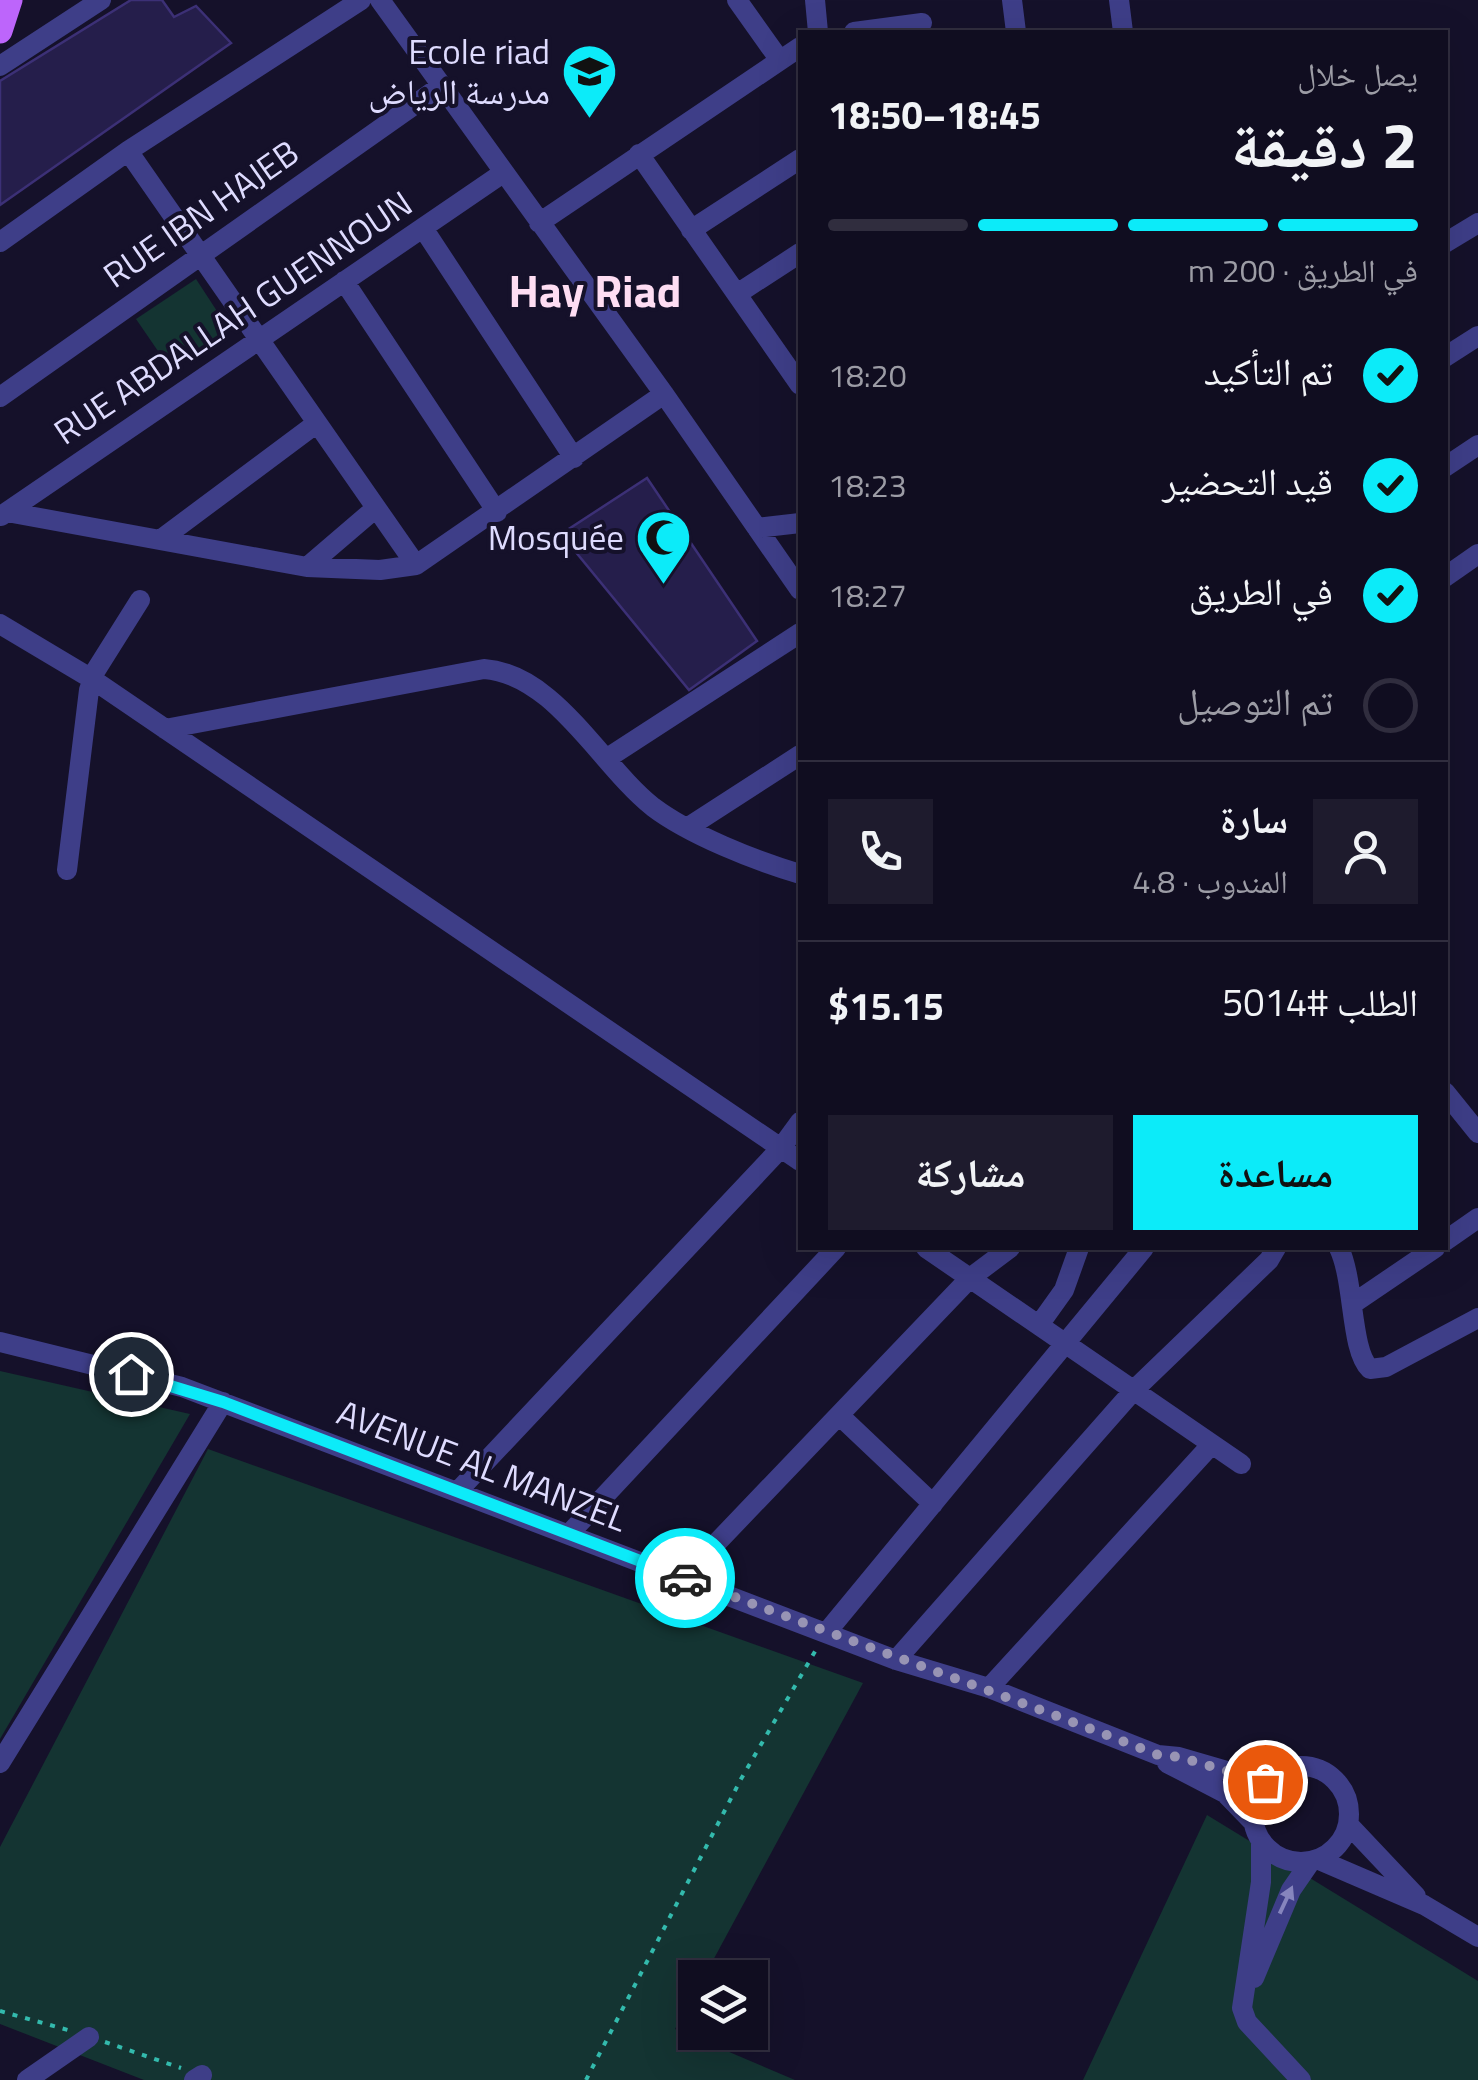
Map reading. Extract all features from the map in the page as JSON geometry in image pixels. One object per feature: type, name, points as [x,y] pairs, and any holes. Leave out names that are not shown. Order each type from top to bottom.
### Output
[{"type":"main road","points":[[0,32],[10,0]]},
{"type":"street","points":[[0,66],[101,0]]},
{"type":"street","points":[[0,242],[128,151],[361,0]]},
{"type":"street","points":[[380,0],[798,587]]},
{"type":"street","points":[[737,0],[779,59]]},
{"type":"street","points":[[814,0],[818,30]]},
{"type":"street","points":[[888,30],[923,28],[919,0]]},
{"type":"street","points":[[1012,0],[1016,30]]},
{"type":"street","points":[[1119,0],[1123,30]]},
{"type":"street","points":[[539,223],[798,48]]},
{"type":"street","name":"RUE IBN HAJEB","points":[[0,398],[441,86]]},
{"type":"street","points":[[128,151],[416,566]]},
{"type":"street","points":[[639,154],[798,382]]},
{"type":"street","points":[[691,230],[798,160]]},
{"type":"street","name":"RUE ABDALLAH GUENNOUN","points":[[3,514],[503,173]]},
{"type":"street","points":[[1448,240],[1478,223]]},
{"type":"street","points":[[423,228],[574,458]]},
{"type":"street","points":[[737,294],[798,253]]},
{"type":"street","points":[[344,282],[497,512]]},
{"type":"street","points":[[1448,355],[1478,336]]},
{"type":"street","points":[[3,514],[307,567],[362,570],[416,566],[664,394]]},
{"type":"street","points":[[160,540],[317,423]]},
{"type":"street","points":[[1448,464],[1478,445]]},
{"type":"street","points":[[307,567],[376,508]]},
{"type":"street","points":[[757,528],[798,523]]},
{"type":"street","points":[[1448,575],[1478,554]]},
{"type":"street","points":[[66,870],[92,679],[140,600]]},
{"type":"street","points":[[0,624],[92,679],[798,1160]]},
{"type":"street","points":[[606,759],[798,635]]},
{"type":"street","points":[[165,729],[484,669],[521,676],[536,686],[656,810],[688,828],[798,873]]},
{"type":"street","points":[[688,828],[798,756]]},
{"type":"street","points":[[1449,1105],[1478,1134]]},
{"type":"street","points":[[458,1491],[798,1125]]},
{"type":"street","points":[[1448,1239],[1478,1218]]},
{"type":"street","points":[[569,1534],[834,1250]]},
{"type":"street","points":[[929,1250],[1241,1464]]},
{"type":"street","points":[[683,1578],[970,1278],[1007,1250]]},
{"type":"street","points":[[1039,1325],[1064,1290],[1078,1250]]},
{"type":"street","points":[[826,1633],[1142,1250]]},
{"type":"street","points":[[896,1660],[1134,1390],[1270,1260],[1275,1250]]},
{"type":"street","points":[[1340,1250],[1348,1266],[1358,1353],[1370,1369],[1378,1370],[1478,1318]]},
{"type":"street","points":[[1354,1303],[1432,1250]]},
{"type":"street","name":"AVENUE AL MANZEL","points":[[0,1342],[182,1387],[896,1660],[989,1688],[1158,1755],[1179,1757],[1265,1782]]},
{"type":"street","points":[[0,1763],[223,1402]]},
{"type":"street","points":[[840,1415],[932,1504]]},
{"type":"street","points":[[989,1688],[1212,1444]]},
{"type":"street","name":"AVENUE AL MANZEL","points":[[1158,1755],[1176,1769],[1225,1792],[1257,1832]]},
{"type":"street","points":[[1242,2008],[1283,1906],[1314,1860],[1337,1846],[1348,1824],[1344,1794],[1322,1772],[1292,1767],[1265,1782],[1256,1796],[1261,1882],[1242,2008],[1247,2022],[1301,2080]]},
{"type":"street","points":[[1348,1824],[1424,1904]]},
{"type":"street","points":[[1257,1832],[1283,1859],[1314,1860],[1424,1904],[1478,1937]]},
{"type":"street","points":[[27,2080],[89,2037]]},
{"type":"path","points":[[586,2080],[741,1779],[826,1633]]},
{"type":"green space","points":[[196,279],[230,331],[171,370],[136,319]]},
{"type":"green space","points":[[0,1371],[190,1414],[0,1739]]},
{"type":"green space","points":[[208,1449],[863,1683],[713,1960],[678,1960],[678,2050],[724,2050],[795,2080],[144,2080],[0,2024],[0,1847]]},
{"type":"green space","points":[[1207,1815],[1478,1981],[1478,2080],[1083,2080]]},
{"type":"building","points":[[131,0],[162,0],[174,17],[196,6],[231,43],[0,205],[0,81]]},
{"type":"building","name":"Mosquée","points":[[647,478],[757,641],[689,690],[561,534]]},
{"type":"way so far","points":[[685,1578],[896,1660],[989,1688],[1158,1755],[1179,1757],[1265,1782]]},
{"type":"place","name":"Ecole riad مدرسة الرياض","points":[[589,121]]},
{"type":"place","name":"Mosquée","points":[[663,587]]},
{"type":"district","name":"Hay Riad","points":[[595,291]]},
{"type":"route","points":[[131,1374],[223,1402],[685,1578]]}]
